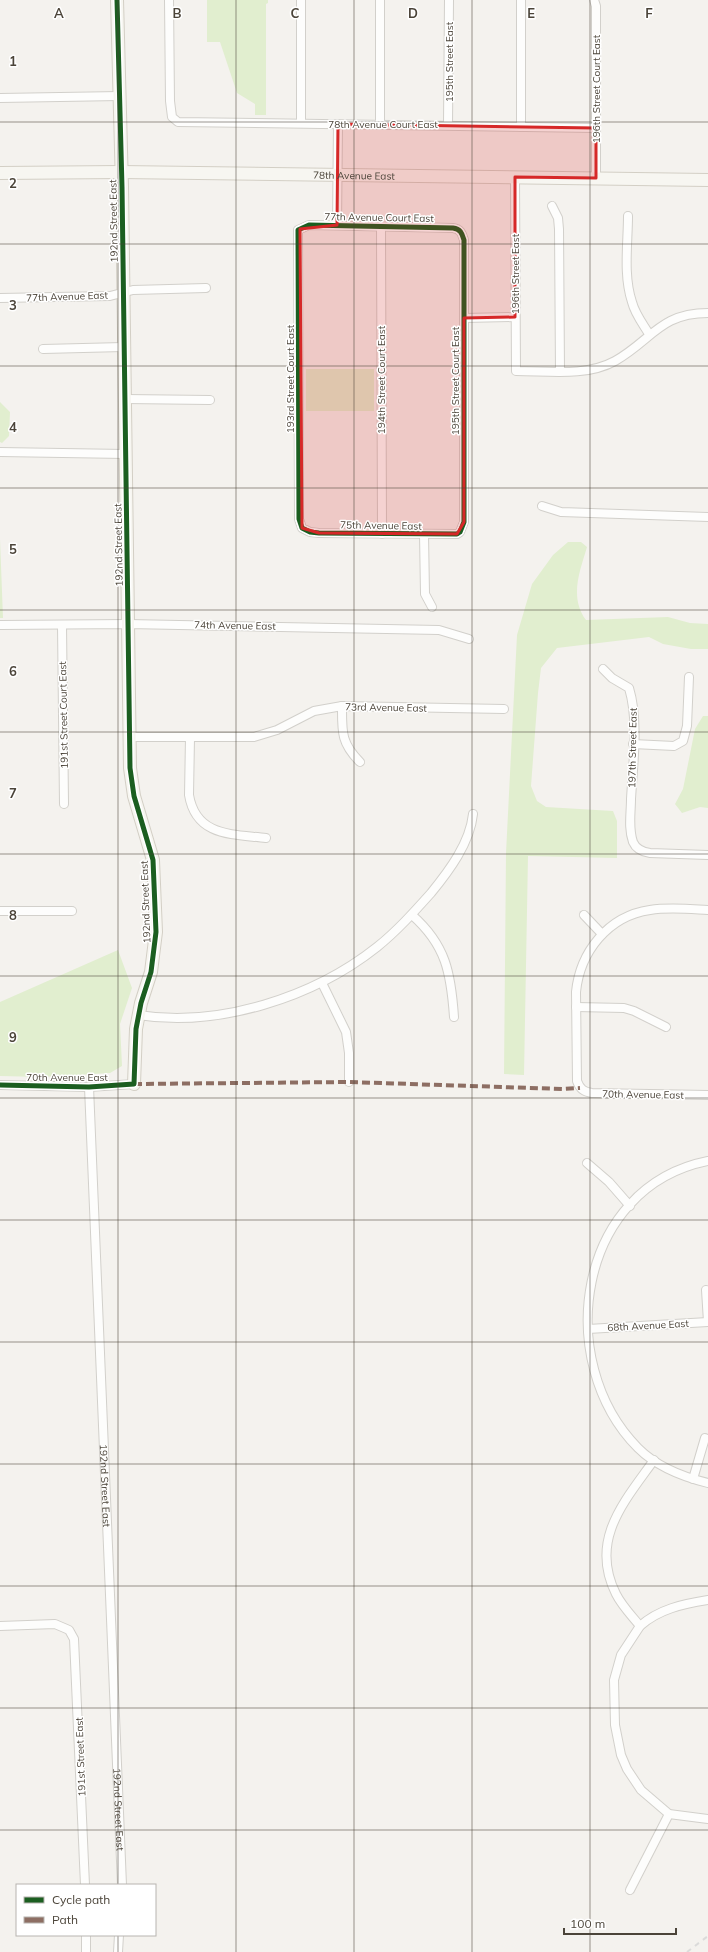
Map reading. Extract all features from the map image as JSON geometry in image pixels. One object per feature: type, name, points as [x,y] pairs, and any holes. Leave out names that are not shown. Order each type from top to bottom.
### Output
[{"type":"street","name":"192nd Street East","points":[[117,0],[120,96],[130,768],[134,796],[151,849],[155,876],[156,932],[152,972],[138,1015],[134,1084]]},
{"type":"street","name":"78th Avenue Court East","points":[[169,0],[170,101],[172,117],[178,122],[596,128]]},
{"type":"street","points":[[301,0],[301,123]]},
{"type":"street","points":[[380,0],[380,124]]},
{"type":"street","name":"195th Street East","points":[[448,125],[449,0]]},
{"type":"street","points":[[521,0],[521,126]]},
{"type":"street","name":"196th Street Court East","points":[[594,0],[596,6],[596,178]]},
{"type":"street","points":[[0,98],[120,96]]},
{"type":"street","points":[[338,124],[338,225]]},
{"type":"street","name":"78th Avenue East","points":[[0,173],[121,172],[708,180]]},
{"type":"street","name":"196th Street East","points":[[515,177],[516,371],[560,371]]},
{"type":"street","points":[[552,206],[558,218],[559,229],[560,371],[596,368],[615,361],[662,324],[675,318],[708,313]]},
{"type":"street","points":[[628,216],[628,286],[632,302],[649,334]]},
{"type":"street","name":"77th Avenue Court East","points":[[298,230],[309,225],[338,225],[453,228],[460,231]]},
{"type":"street","name":"194th Street Court East","points":[[381,226],[382,534]]},
{"type":"street","name":"193rd Street Court East","points":[[298,230],[299,519],[302,528]]},
{"type":"street","name":"195th Street Court East","points":[[460,231],[464,240],[464,522],[460,532]]},
{"type":"street","name":"77th Avenue East","points":[[0,298],[110,296],[133,290],[206,288]]},
{"type":"street","points":[[464,318],[515,317]]},
{"type":"street","points":[[43,349],[123,347]]},
{"type":"street","points":[[125,399],[210,400]]},
{"type":"street","points":[[0,452],[125,454]]},
{"type":"street","points":[[542,506],[561,512],[708,517]]},
{"type":"street","name":"75th Avenue East","points":[[302,528],[310,532],[319,533],[453,535],[460,532]]},
{"type":"street","points":[[424,534],[425,594],[432,607]]},
{"type":"street","name":"74th Avenue East","points":[[0,625],[128,624],[439,630],[469,639]]},
{"type":"street","name":"191st Street Court East","points":[[62,625],[64,804]]},
{"type":"street","name":"197th Street East","points":[[603,668],[612,678],[629,688],[633,706],[630,825],[633,841],[639,849],[650,853],[708,855]]},
{"type":"street","points":[[633,744],[679,745],[683,739],[687,726],[689,677]]},
{"type":"street","points":[[342,706],[342,733],[345,744],[350,752],[360,762]]},
{"type":"street","name":"73rd Avenue East","points":[[129,737],[254,737],[277,730],[314,711],[342,706],[504,709]]},
{"type":"street","points":[[190,738],[189,795],[190,801],[198,818],[213,830],[226,834],[266,838]]},
{"type":"street","points":[[138,1015],[150,1017],[193,1017],[239,1011],[279,1000],[322,983],[355,963],[378,946],[412,915],[442,879],[459,853],[472,827],[473,814]]},
{"type":"street","points":[[666,1027],[634,1011],[624,1008],[576,1007],[578,978],[587,954],[602,934],[622,919],[648,910],[662,908],[708,910]]},
{"type":"street","points":[[0,911],[72,911]]},
{"type":"street","points":[[412,915],[437,943],[445,959],[452,982],[454,1017]]},
{"type":"street","points":[[584,915],[602,934]]},
{"type":"street","points":[[322,983],[346,1032],[349,1053],[349,1082]]},
{"type":"street","name":"70th Avenue East","points":[[576,1007],[576,1081],[580,1088],[586,1092],[592,1093],[708,1096]]},
{"type":"street","name":"70th Avenue East","points":[[0,1085],[89,1087],[134,1084]]},
{"type":"street","name":"192nd Street East","points":[[89,1087],[122,1884]]},
{"type":"street","points":[[708,1161],[682,1168],[660,1180],[642,1193],[612,1227],[600,1249],[592,1272],[588,1311],[588,1329],[592,1361],[606,1403],[627,1435],[639,1449],[654,1460],[693,1479],[708,1483]]},
{"type":"street","points":[[587,1163],[609,1182],[630,1206]]},
{"type":"street","name":"68th Avenue East","points":[[588,1329],[708,1322],[706,1290]]},
{"type":"street","points":[[693,1479],[705,1438]]},
{"type":"street","points":[[640,1626],[624,1606],[612,1584],[607,1563],[607,1542],[614,1518],[654,1460]]},
{"type":"street","points":[[708,1600],[688,1603],[658,1614],[649,1618],[640,1626],[625,1646],[616,1669],[614,1691],[618,1740],[627,1769],[641,1790],[669,1814],[708,1819]]},
{"type":"street","name":"191st Street East","points":[[0,1626],[55,1624],[69,1630],[74,1639],[76,1652],[85,1884]]},
{"type":"street","points":[[630,1890],[669,1814]]},
{"type":"street","points":[[86,1936],[86,1952]]},
{"type":"street","points":[[118,1952],[119,1936]]},
{"type":"highlighted area","points":[[338,124],[596,128],[596,178],[515,177],[515,317],[464,318],[464,522],[457,534],[319,533],[302,528],[300,229],[337,225]]},
{"type":"green space","points":[[207,0],[268,0],[268,3],[266,4],[266,115],[255,115],[255,104],[237,93],[220,42],[207,42]]},
{"type":"green space","points":[[306,369],[374,369],[374,411],[306,411]]},
{"type":"green space","points":[[0,402],[10,412],[9,436],[2,443],[0,442]]},
{"type":"green space","points":[[0,539],[3,618],[0,618]]},
{"type":"green space","points":[[568,542],[581,542],[587,547],[579,575],[577,593],[581,611],[586,620],[668,617],[690,623],[708,624],[708,649],[691,649],[663,644],[649,637],[557,648],[541,668],[531,786],[537,801],[546,807],[613,811],[617,821],[617,858],[528,856],[524,1075],[504,1074],[506,853],[517,635],[532,584],[553,555]]},
{"type":"green space","points":[[703,716],[708,716],[708,808],[700,807],[682,813],[675,804],[683,789],[695,729]]},
{"type":"green space","points":[[118,950],[132,988],[120,1024],[122,1066],[110,1073],[42,1077],[0,1076],[0,1002]]},
{"type":"railway","points":[[687,1952],[708,1936]]},
{"type":"marked path","points":[[134,1084],[349,1082],[563,1089],[580,1088]]},
{"type":"cycle path","points":[[0,1085],[89,1087],[134,1084],[136,1029],[141,1003],[151,972],[156,932],[153,860],[134,796],[130,768],[122,187],[117,0]]},
{"type":"cycle path","points":[[309,225],[453,228],[458,229],[462,234],[464,240],[464,522],[460,532],[457,534],[319,533],[310,532],[302,528],[299,519],[298,230],[309,225]]}]
